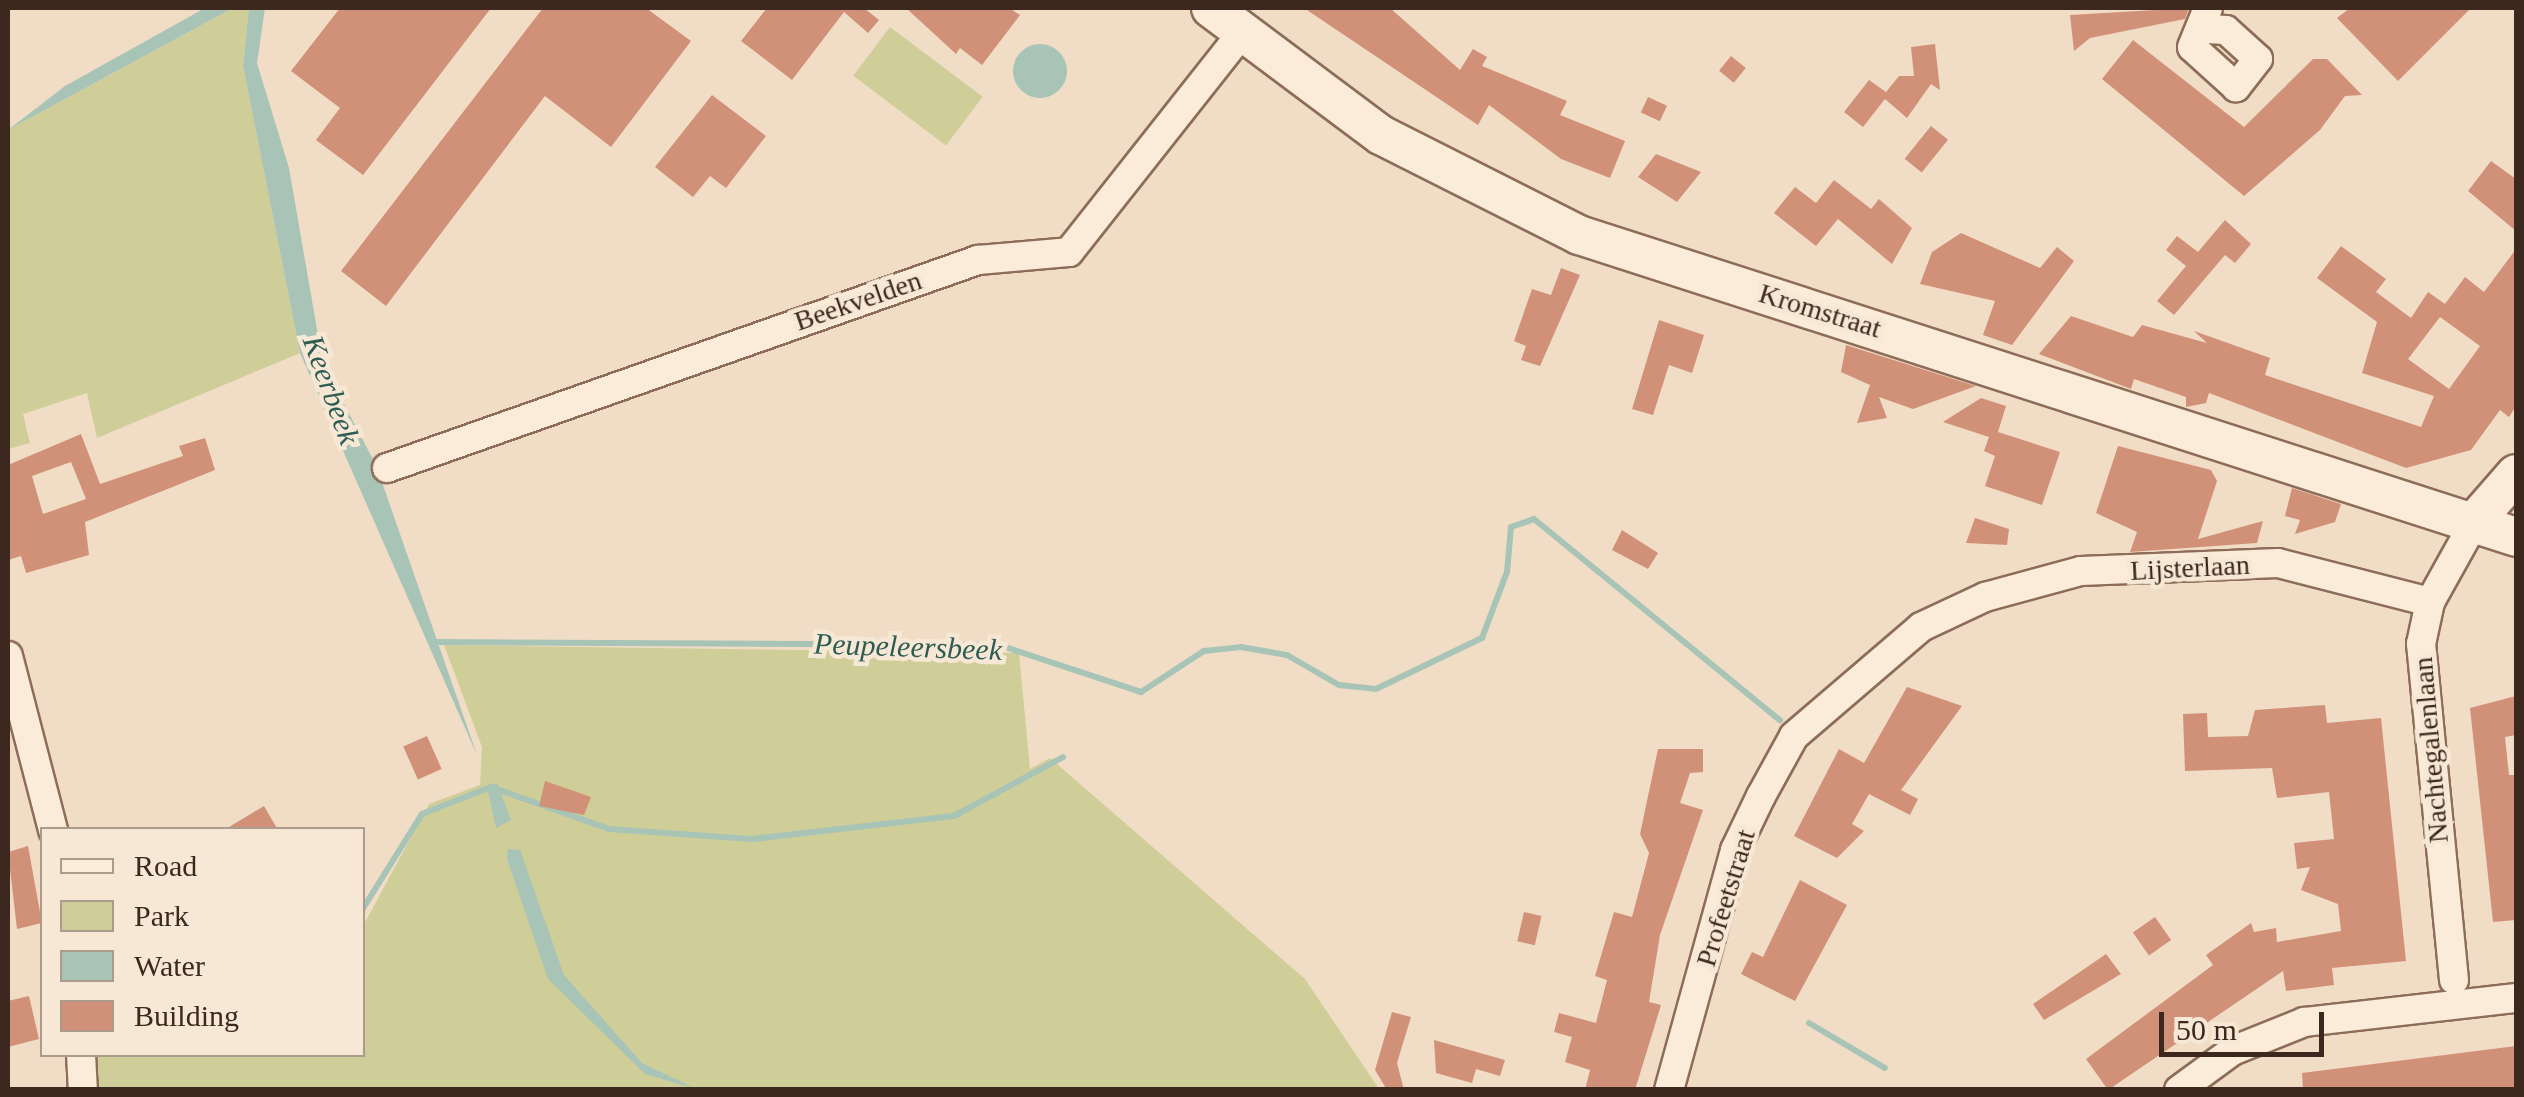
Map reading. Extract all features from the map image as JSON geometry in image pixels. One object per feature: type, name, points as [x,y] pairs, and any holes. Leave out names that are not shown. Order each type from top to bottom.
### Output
[{"type":"main road","name":"Kromstraat","points":[[1211,8],[1381,135],[1579,236],[2516,536]]},
{"type":"main road","points":[[2475,521],[2516,474]]},
{"type":"street","name":"Beekvelden","points":[[387,468],[978,260],[1068,252],[1243,32]]},
{"type":"street","name":"Nachtegalenlaan","points":[[2455,992],[2421,663],[2430,602],[2475,521]]},
{"type":"street","name":"Lijsterlaan","points":[[1951,610],[2082,571],[2278,563],[2430,602]]},
{"type":"street","name":"Profeetstraat","points":[[1670,1090],[1736,850],[1794,736],[1951,610]]},
{"type":"street","points":[[8,656],[52,827]]},
{"type":"street","points":[[2178,1090],[2264,1034],[2455,992],[2516,998]]},
{"type":"street","points":[[80,1057],[83,1090]]},
{"type":"green space","points":[[233,8],[249,8],[243,66],[300,353],[97,438],[87,393],[23,414],[30,443],[8,449],[8,130]]},
{"type":"green space","points":[[890,27],[983,97],[946,146],[853,76]]},
{"type":"green space","points":[[444,645],[1019,653],[1030,769],[1050,758],[1305,979],[1379,1089],[89,1090],[87,1057],[365,1057],[365,922],[429,804],[480,785],[482,747]]},
{"type":"water","points":[[205,8],[233,8],[8,130],[65,86]]},
{"type":"water","name":"Keerbeek","points":[[249,8],[265,8],[257,63],[289,168],[323,364],[376,465],[477,755],[300,353],[243,66]]},
{"type":"water","points":[[1040,44],[1059,52],[1067,71],[1059,90],[1040,98],[1021,90],[1013,71],[1021,52]]},
{"type":"water","points":[[497,783],[511,820],[496,828],[487,787]]},
{"type":"water","points":[[508,849],[520,850],[564,975],[642,1063],[696,1089],[645,1074],[548,979],[507,859]]},
{"type":"building","points":[[340,8],[491,8],[363,175],[316,140],[340,108],[291,71]]},
{"type":"building","points":[[543,8],[646,8],[691,41],[611,147],[545,96],[386,306],[341,271]]},
{"type":"building","points":[[767,8],[864,8],[879,20],[868,33],[844,12],[792,80],[741,41]]},
{"type":"building","points":[[906,8],[1009,8],[1020,15],[982,65],[960,48],[956,54]]},
{"type":"building","points":[[1304,8],[1390,8],[1460,70],[1473,49],[1487,57],[1482,66],[1567,101],[1560,115],[1625,141],[1610,178],[1561,159],[1489,105],[1478,125]]},
{"type":"building","points":[[2189,8],[2185,19],[2090,38],[2074,51],[2070,15]]},
{"type":"building","points":[[2350,8],[2471,8],[2398,81],[2337,18]]},
{"type":"building","points":[[2133,40],[2244,127],[2313,59],[2327,59],[2362,95],[2345,96],[2320,130],[2244,196],[2102,79]]},
{"type":"building","points":[[1935,44],[1940,90],[1931,84],[1907,118],[1885,99],[1863,127],[1844,112],[1869,80],[1886,92],[1899,76],[1914,76],[1911,47]]},
{"type":"building","points":[[1731,56],[1746,68],[1734,83],[1719,71]]},
{"type":"building","points":[[712,95],[766,136],[726,188],[710,176],[693,197],[655,167]]},
{"type":"building","points":[[1648,97],[1667,106],[1660,121],[1641,112]]},
{"type":"building","points":[[1931,126],[1948,140],[1922,172],[1905,159]]},
{"type":"building","points":[[1656,154],[1701,172],[1677,202],[1638,177]]},
{"type":"building","points":[[2491,161],[2516,179],[2516,231],[2468,191]]},
{"type":"building","points":[[1834,180],[1871,209],[1879,199],[1912,228],[1892,264],[1838,219],[1816,246],[1774,213],[1795,187],[1816,203]]},
{"type":"building","points":[[2225,220],[2251,244],[2235,263],[2225,255],[2174,315],[2157,301],[2186,266],[2166,250],[2177,236],[2198,252]]},
{"type":"building","points":[[1961,233],[2040,268],[2057,247],[2074,261],[2012,345],[1983,335],[1995,301],[1920,284],[1932,252]]},
{"type":"building","points":[[2341,246],[2386,279],[2376,292],[2411,318],[2428,292],[2445,304],[2465,277],[2484,292],[2516,249],[2516,406],[2509,417],[2500,410],[2471,450],[2406,468],[2209,393],[2206,403],[2186,407],[2186,397],[2134,379],[2131,389],[2039,354],[2071,316],[2133,337],[2142,325],[2207,343],[2194,331],[2270,358],[2265,375],[2421,427],[2434,396],[2362,373],[2377,322],[2317,278]],"holes":[[[2440,317],[2480,346],[2449,389],[2408,359]]]},
{"type":"building","points":[[1561,268],[1580,275],[1540,366],[1521,360],[1526,346],[1514,341],[1532,289],[1551,295]]},
{"type":"building","points":[[1659,320],[1704,335],[1692,373],[1669,365],[1653,415],[1632,409]]},
{"type":"building","points":[[1846,345],[1976,386],[1913,409],[1879,397],[1887,418],[1857,423],[1870,385],[1841,372]]},
{"type":"building","points":[[1981,398],[2006,406],[1998,432],[2060,452],[2042,505],[1985,486],[1995,456],[1984,451],[1989,437],[1943,422]]},
{"type":"building","points":[[81,434],[100,484],[183,456],[179,446],[205,438],[215,470],[85,522],[89,555],[26,573],[21,556],[8,560],[8,465]],"holes":[[[71,462],[86,499],[43,514],[32,476]]]},
{"type":"building","points":[[2118,446],[2211,470],[2217,481],[2198,539],[2263,521],[2257,543],[2130,552],[2137,532],[2096,513]]},
{"type":"building","points":[[2292,488],[2341,504],[2335,522],[2295,534],[2300,520],[2285,516]]},
{"type":"building","points":[[1975,518],[2009,529],[2007,545],[1966,543]]},
{"type":"building","points":[[1622,530],[1658,553],[1648,569],[1612,550]]},
{"type":"building","points":[[1907,687],[1962,706],[1901,790],[1918,799],[1910,815],[1869,794],[1852,824],[1864,831],[1837,858],[1794,836],[1839,749],[1864,763]]},
{"type":"building","points":[[2516,696],[2516,735],[2505,737],[2509,775],[2516,775],[2516,920],[2493,922],[2470,708]]},
{"type":"building","points":[[2325,705],[2327,723],[2381,718],[2406,961],[2332,968],[2334,985],[2286,991],[2283,971],[2108,1090],[2086,1059],[2213,965],[2206,955],[2251,923],[2254,932],[2276,928],[2277,942],[2341,931],[2338,904],[2301,890],[2310,867],[2297,869],[2294,843],[2334,839],[2329,792],[2277,798],[2272,768],[2185,771],[2183,714],[2207,713],[2208,737],[2248,736],[2255,710]]},
{"type":"building","points":[[427,736],[442,769],[418,779],[403,747]]},
{"type":"building","points":[[1658,749],[1703,749],[1703,772],[1690,773],[1680,803],[1703,810],[1660,935],[1649,1002],[1661,1005],[1635,1090],[1585,1090],[1590,1070],[1565,1062],[1572,1037],[1554,1032],[1559,1013],[1596,1023],[1607,980],[1595,976],[1614,912],[1632,917],[1649,853],[1640,834]]},
{"type":"building","points":[[545,781],[591,797],[584,815],[539,806]]},
{"type":"building","points":[[264,806],[276,827],[229,827]]},
{"type":"building","points":[[28,846],[40,923],[17,929],[8,852]]},
{"type":"building","points":[[1800,880],[1847,905],[1795,1001],[1741,974],[1752,952],[1763,957]]},
{"type":"building","points":[[1524,912],[1542,916],[1535,945],[1517,941]]},
{"type":"building","points":[[2155,917],[2171,940],[2149,955],[2133,932]]},
{"type":"building","points":[[2106,954],[2121,974],[2044,1020],[2033,1004]]},
{"type":"building","points":[[29,996],[39,1039],[8,1047],[8,1001]]},
{"type":"building","points":[[1392,1012],[1411,1017],[1397,1063],[1404,1090],[1387,1090],[1375,1070]]},
{"type":"building","points":[[1434,1040],[1505,1060],[1500,1076],[1476,1069],[1472,1083],[1436,1073]]},
{"type":"building","points":[[2516,1046],[2516,1090],[2303,1090],[2302,1073]]},
{"type":"waterway","name":"Peupeleersbeek","points":[[435,642],[999,645],[1141,692],[1204,651],[1241,647],[1287,655],[1339,685],[1376,689],[1482,638],[1507,572],[1511,527],[1534,519],[1780,720]]},
{"type":"waterway","points":[[365,905],[422,814],[491,787],[609,829],[752,839],[954,816],[1063,757]]},
{"type":"waterway","name":"Peupeleersbeek","points":[[1809,1023],[1885,1068]]}]
